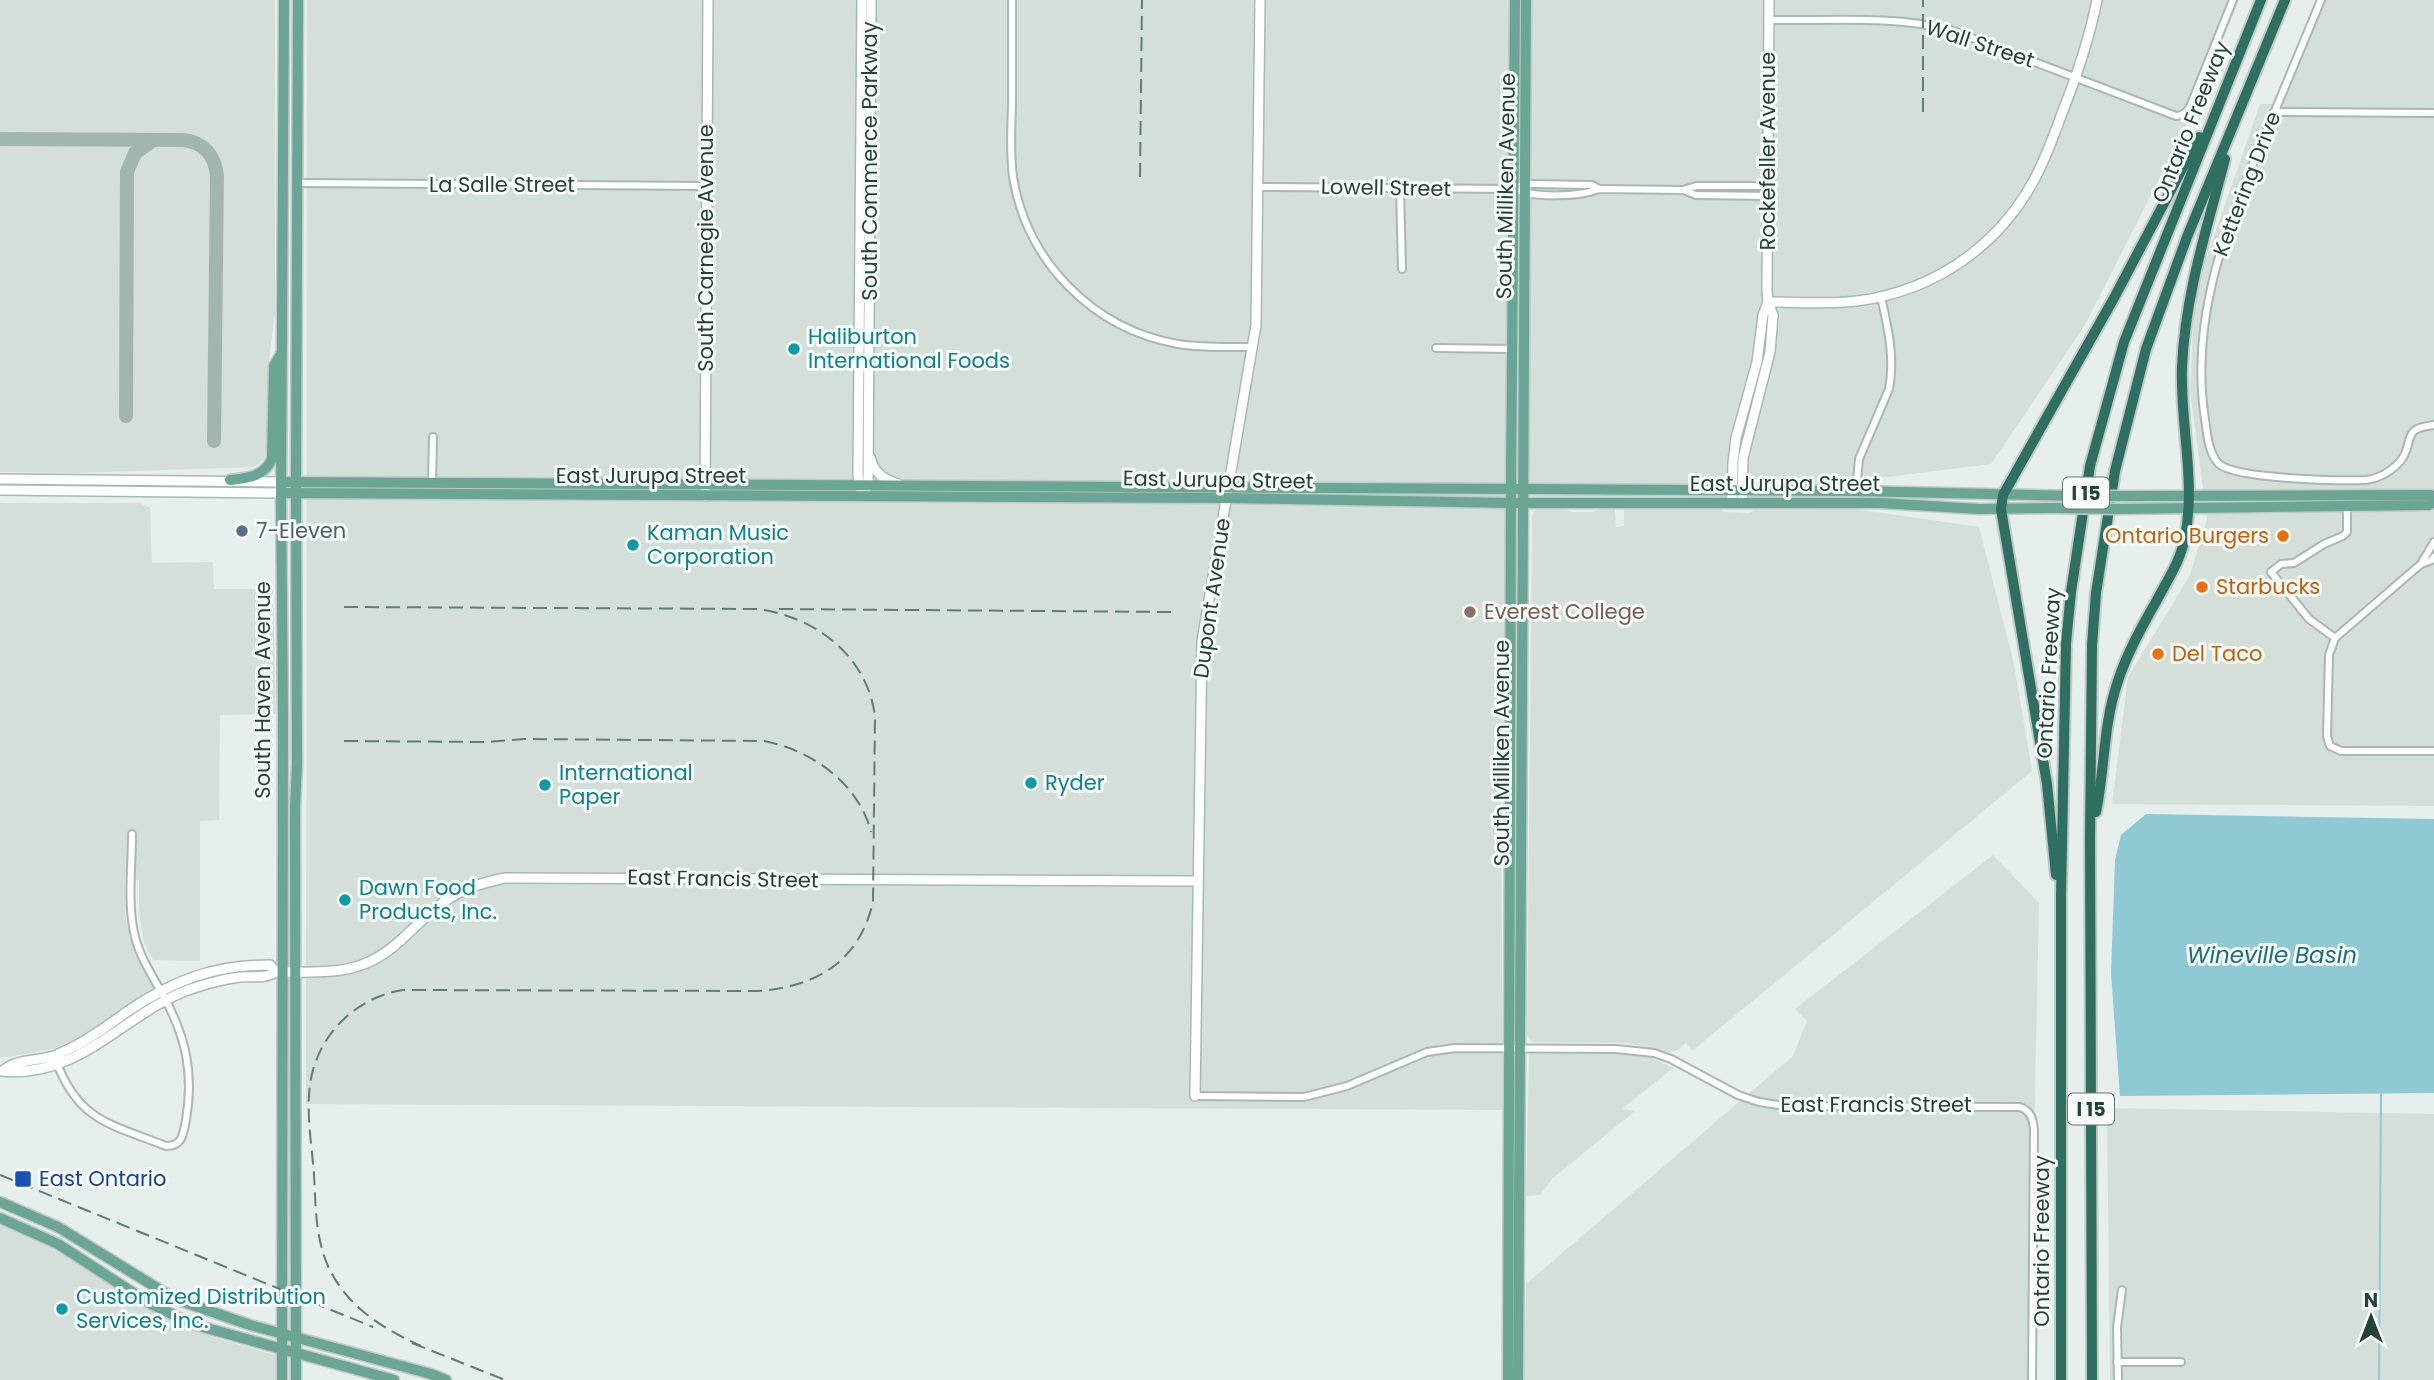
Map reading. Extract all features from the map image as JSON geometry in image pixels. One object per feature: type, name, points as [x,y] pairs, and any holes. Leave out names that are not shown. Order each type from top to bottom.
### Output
[{"type":"highway","name":"Ontario Freeway","points":[[2061,1380],[2061,895],[2066,643],[2071,592],[2090,466],[2124,342],[2261,0]]},
{"type":"highway","name":"Ontario Freeway","points":[[2092,1380],[2090,839],[2096,593],[2115,471],[2146,349],[2186,237],[2285,0]]},
{"type":"highway","points":[[2061,895],[2055,872],[2047,784],[2001,509],[2003,495],[2114,298],[2186,160],[2216,111]]},
{"type":"highway","points":[[2090,839],[2097,807],[2106,721],[2118,681],[2141,629],[2180,559],[2190,496],[2182,386],[2186,322],[2193,278],[2236,120]]},
{"type":"main road","name":"South Haven Avenue","points":[[282,1380],[280,972],[284,0]]},
{"type":"main road","name":"South Haven Avenue","points":[[296,1380],[298,0]]},
{"type":"main road","name":"South Milliken Avenue","points":[[1515,0],[1511,503],[1518,1380]]},
{"type":"main road","name":"South Milliken Avenue","points":[[1508,1380],[1523,503],[1526,0]]},
{"type":"main road","points":[[230,480],[259,474],[270,465],[274,366],[282,354]]},
{"type":"main road","name":"East Jurupa Street","points":[[281,482],[296,488],[480,494],[705,496],[863,489],[905,486],[1227,493],[1511,503],[1880,503],[2001,509],[2429,505],[2434,500],[2431,495],[2350,494],[2138,496],[1523,489],[1227,493],[863,489],[705,483],[432,481],[296,488],[281,493]]},
{"type":"main road","points":[[480,494],[492,489],[535,489],[539,488],[542,482]]},
{"type":"main road","points":[[568,495],[570,489],[576,487],[614,487],[625,483]]},
{"type":"main road","points":[[0,1202],[58,1227],[175,1299],[250,1325],[446,1380]]},
{"type":"main road","points":[[0,1218],[58,1244],[149,1303],[192,1324],[394,1380]]},
{"type":"street","name":"South Carnegie Avenue","points":[[705,496],[708,0]]},
{"type":"street","name":"South Commerce Parkway","points":[[862,0],[863,489]]},
{"type":"street","name":"South Commerce Parkway","points":[[863,489],[868,448],[871,0]]},
{"type":"street","points":[[1012,0],[1013,174],[1022,214],[1047,262],[1084,301],[1101,314],[1139,334],[1180,344],[1253,347]]},
{"type":"street","name":"Dupont Avenue","points":[[1195,1096],[1202,640],[1253,347],[1257,295],[1259,0]]},
{"type":"street","name":"Rockefeller Avenue","points":[[1737,502],[1745,446],[1770,352],[1773,315],[1768,302],[1769,0]]},
{"type":"street","points":[[1768,302],[1837,302],[1881,297],[1912,288],[1944,273],[1976,251],[2000,229],[2024,198],[2039,171],[2076,78],[2097,0]]},
{"type":"street","name":"Wall Street","points":[[1769,20],[1891,21],[1936,26],[2171,115],[2182,115],[2189,108],[2233,0]]},
{"type":"street","name":"Kettering Drive","points":[[2321,0],[2232,214],[2212,282],[2205,322],[2202,378],[2206,427],[2214,457],[2229,470],[2301,479],[2372,479],[2386,473],[2400,461],[2415,431],[2434,425]]},
{"type":"street","points":[[2274,112],[2434,113]]},
{"type":"street","name":"La Salle Street","points":[[297,183],[706,186]]},
{"type":"street","name":"Lowell Street","points":[[1258,187],[1525,189],[1587,194],[1599,189],[1683,190],[1696,186],[1768,191]]},
{"type":"street","points":[[1400,188],[1399,248],[1402,269]]},
{"type":"street","points":[[1856,491],[1859,459],[1891,379],[1892,351],[1881,297]]},
{"type":"street","points":[[1436,348],[1513,349]]},
{"type":"street","points":[[432,481],[433,437]]},
{"type":"street","points":[[868,448],[876,471],[884,479],[905,486]]},
{"type":"street","name":"East Jurupa Street","points":[[0,479],[281,482]]},
{"type":"street","points":[[108,479],[155,486],[163,490],[168,486],[202,484],[212,480]]},
{"type":"street","name":"East Jurupa Street","points":[[0,490],[281,493]]},
{"type":"street","points":[[2335,638],[2309,619],[2271,572],[2281,564],[2294,564],[2343,536],[2347,532],[2347,506]]},
{"type":"street","points":[[2421,564],[2434,542]]},
{"type":"street","points":[[2434,557],[2421,564],[2335,638],[2328,666],[2327,736],[2330,746],[2341,751],[2434,751]]},
{"type":"street","points":[[56,1060],[68,1089],[84,1109],[110,1123],[171,1146],[182,1139],[189,1101],[190,1074],[180,1032],[135,937],[132,834]]},
{"type":"street","name":"East Francis Street","points":[[1,1071],[10,1065],[56,1060],[84,1053],[166,1000],[217,982],[240,977],[269,976],[280,972],[326,972],[362,965],[400,944],[446,900],[484,882],[505,878],[1198,881]]},
{"type":"street","name":"East Francis Street","points":[[56,1060],[161,991],[186,979],[226,967],[270,965],[280,972]]},
{"type":"street","name":"East Francis Street","points":[[1195,1096],[1304,1097],[1347,1086],[1427,1052],[1454,1048],[1616,1049],[1654,1054],[1688,1067],[1738,1095],[1766,1104],[2024,1108],[2029,1113],[2034,1130],[2032,1380]]},
{"type":"street","points":[[2118,1380],[2117,1326],[2122,1290]]},
{"type":"street","points":[[2118,1362],[2181,1362]]},
{"type":"shaded area","points":[[0,0],[275,0],[275,313],[269,360],[266,451],[264,459],[254,467],[76,473],[0,472]]},
{"type":"shaded area","points":[[307,0],[2239,0],[2193,112],[2085,325],[1991,464],[1816,486],[1506,485],[1501,846],[1503,1110],[306,1104]]},
{"type":"shaded area","points":[[2326,0],[2434,0],[2434,806],[2112,804],[2128,677],[2190,575],[2207,519],[2190,390],[2194,304],[2199,279],[2260,104],[2282,104]]},
{"type":"shaded area","points":[[0,503],[140,503],[150,508],[152,563],[213,562],[214,589],[273,589],[276,714],[220,715],[219,820],[200,821],[200,961],[153,960],[144,943],[139,912],[139,880],[125,879],[126,922],[138,961],[155,989],[90,1033],[52,1049],[9,1057],[0,1057]]},
{"type":"shaded area","points":[[1542,507],[1564,508],[1571,512],[1615,509],[1616,527],[1624,526],[1624,509],[1721,509],[1725,512],[1750,513],[1754,510],[1855,509],[1979,527],[2014,664],[2032,771],[1692,1051],[1686,1043],[1676,1051],[1669,1052],[1626,1043],[1533,1042],[1527,1036],[1532,515]]},
{"type":"shaded area","points":[[1993,855],[2039,903],[2029,1380],[1524,1380],[1526,1284],[1793,1056],[1807,1021],[1795,1009]]},
{"type":"shaded area","points":[[1613,1053],[1652,1058],[1673,1068],[1622,1109],[1635,1111],[1553,1178],[1540,1195],[1526,1196],[1529,1054]]},
{"type":"shaded area","points":[[2107,1108],[2434,1114],[2434,1380],[2110,1380]]},
{"type":"shaded area","points":[[0,1222],[80,1264],[163,1316],[215,1338],[275,1355],[275,1380],[0,1380]]},
{"type":"water","name":"Wineville Basin","points":[[2146,814],[2434,819],[2434,1093],[2120,1096],[2111,973],[2115,860],[2121,835]]},
{"type":"waterway","points":[[2379,1380],[2381,1094]]},
{"type":"taxiway","points":[[0,139],[183,140],[197,144],[211,156],[217,176],[214,441]]},
{"type":"taxiway","points":[[126,416],[127,172],[135,153],[152,141]]},
{"type":"railway","points":[[1140,177],[1142,0]]},
{"type":"railway","points":[[1923,0],[1923,112]]},
{"type":"railway","points":[[344,607],[758,609],[779,613],[818,631],[850,658],[862,675],[875,716],[873,902],[857,941],[832,968],[798,984],[758,991],[403,990],[385,994],[354,1010],[329,1036],[314,1067],[309,1096],[316,1213],[322,1250],[340,1287],[359,1308],[394,1333],[421,1346]]},
{"type":"railway","points":[[779,609],[1171,612]]},
{"type":"railway","points":[[344,741],[764,741],[799,752],[831,772],[845,784],[856,799],[871,832]]},
{"type":"railway","points":[[0,1175],[373,1327]]},
{"type":"railway","points":[[412,1343],[505,1380]]},
{"type":"place","name":"Haliburton International Foods","points":[[794,349]]},
{"type":"place","name":"7-Eleven","points":[[242,531]]},
{"type":"place","name":"Ontario Burgers","points":[[2283,536]]},
{"type":"place","name":"Kaman Music Corporation","points":[[633,545]]},
{"type":"place","name":"Starbucks","points":[[2202,587]]},
{"type":"place","name":"Everest College","points":[[1470,612]]},
{"type":"place","name":"Del Taco","points":[[2158,654]]},
{"type":"place","name":"Ryder","points":[[1031,783]]},
{"type":"place","name":"International Paper","points":[[545,785]]},
{"type":"place","name":"Dawn Food Products, Inc.","points":[[345,900]]},
{"type":"place","name":"East Ontario","points":[[23,1179]]},
{"type":"place","name":"Customized Distribution Services, Inc.","points":[[62,1309]]}]
